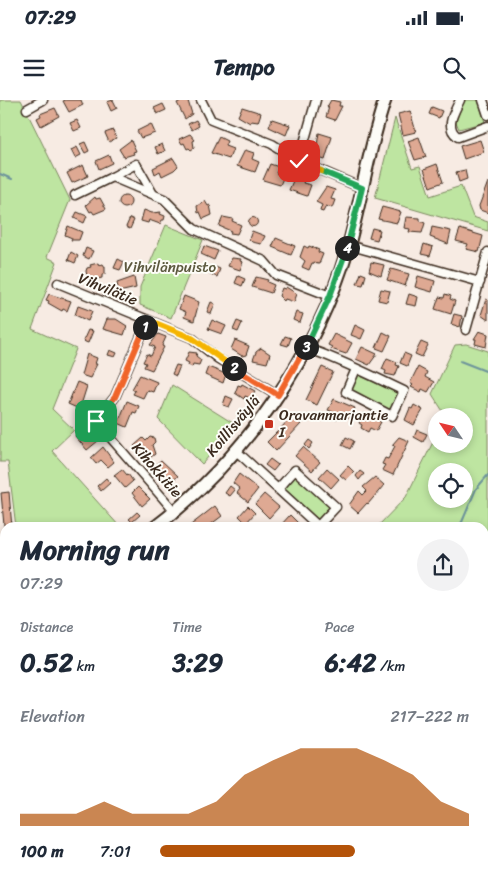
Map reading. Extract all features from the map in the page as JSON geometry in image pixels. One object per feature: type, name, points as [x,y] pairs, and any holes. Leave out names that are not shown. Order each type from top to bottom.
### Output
[{"type":"street","points":[[27,109],[43,100]]},
{"type":"street","points":[[201,100],[211,120],[272,144],[299,161],[362,188]]},
{"type":"street","points":[[299,161],[316,100]]},
{"type":"street","name":"Koillisväylä","points":[[162,522],[175,512],[235,450],[278,395],[306,348],[330,296],[348,245],[385,100]]},
{"type":"street","points":[[460,100],[449,124],[452,133],[458,138],[488,126]]},
{"type":"street","points":[[483,100],[488,115]]},
{"type":"street","points":[[75,195],[136,164],[153,194]]},
{"type":"street","points":[[112,177],[164,199],[194,229],[264,261],[282,279],[330,296]]},
{"type":"street","points":[[348,245],[480,282]]},
{"type":"street","points":[[466,330],[488,252]]},
{"type":"street","name":"Vihvilätie","points":[[58,283],[148,320]]},
{"type":"street","points":[[148,320],[192,338],[217,358],[278,395]]},
{"type":"street","name":"Kihokkitie","points":[[148,320],[115,397],[96,421],[175,512]]},
{"type":"street","points":[[306,348],[356,369],[404,391],[392,416],[346,392],[356,369]]},
{"type":"street","points":[[235,450],[312,522]]},
{"type":"street","points":[[278,489],[295,470],[336,506],[322,522]]},
{"type":"green space","points":[[0,100],[21,100],[70,200],[47,257],[57,262],[32,329],[76,349],[52,409],[74,430],[52,451],[116,522],[15,522],[8,462],[0,462]]},
{"type":"green space","points":[[464,100],[478,100],[485,122],[459,129],[456,122]]},
{"type":"green space","points":[[395,118],[412,168],[420,166],[430,196],[461,186],[473,217],[488,222],[488,231],[375,198]]},
{"type":"green space","name":"Vihvilänpuisto","points":[[166,225],[203,240],[171,318],[140,305],[140,287]]},
{"type":"green space","points":[[466,344],[488,351],[488,522],[382,522],[406,497],[428,452],[473,453],[473,408],[441,408],[432,394],[455,345]]},
{"type":"green space","points":[[358,375],[397,393],[390,410],[351,390]]},
{"type":"green space","points":[[172,385],[236,425],[202,464],[158,419]]},
{"type":"green space","points":[[296,476],[329,507],[318,519],[285,489]]},
{"type":"building","points":[[81,100],[83,105],[69,112],[63,101]]},
{"type":"building","points":[[113,100],[117,108],[111,111],[107,102]]},
{"type":"building","points":[[183,100],[188,101],[192,114],[185,119],[177,103]]},
{"type":"building","points":[[331,100],[340,102],[339,106],[342,106],[335,120],[326,117],[329,107],[327,107]]},
{"type":"building","points":[[163,104],[166,110],[157,114],[154,108]]},
{"type":"building","points":[[242,107],[261,113],[258,122],[251,121],[250,123],[238,116]]},
{"type":"building","points":[[432,107],[442,111],[439,118],[429,114]]},
{"type":"building","points":[[55,108],[59,116],[41,126],[37,118],[41,116],[40,114]]},
{"type":"building","points":[[410,111],[416,132],[403,135],[398,114]]},
{"type":"building","points":[[272,119],[290,125],[286,135],[269,127]]},
{"type":"building","points":[[77,120],[81,128],[74,131],[70,123]]},
{"type":"building","points":[[196,120],[199,126],[192,130],[188,124]]},
{"type":"building","points":[[151,124],[155,133],[141,138],[137,131]]},
{"type":"building","points":[[113,130],[116,138],[109,142],[105,133]]},
{"type":"building","points":[[319,133],[332,137],[325,160],[315,157]]},
{"type":"building","points":[[190,134],[195,140],[193,141],[194,148],[191,150],[187,149],[179,139]]},
{"type":"building","points":[[219,137],[227,141],[225,146],[233,149],[229,159],[211,153]]},
{"type":"building","points":[[419,137],[426,157],[415,160],[408,141]]},
{"type":"building","points":[[131,140],[136,151],[133,152],[134,154],[124,157],[119,149]]},
{"type":"building","points":[[480,140],[484,152],[464,159],[460,146]]},
{"type":"building","points":[[85,142],[89,151],[85,153],[80,144]]},
{"type":"building","points":[[162,144],[165,151],[158,154],[155,147]]},
{"type":"building","points":[[77,147],[81,155],[75,158],[71,150]]},
{"type":"building","points":[[245,150],[254,153],[252,159],[259,162],[255,172],[237,166]]},
{"type":"building","points":[[109,155],[112,163],[99,169],[96,161]]},
{"type":"building","points":[[173,158],[178,166],[174,170],[162,176],[160,171],[155,174],[153,168]]},
{"type":"building","points":[[270,164],[279,167],[276,173],[284,176],[280,185],[263,180]]},
{"type":"building","points":[[437,164],[443,182],[430,187],[424,169]]},
{"type":"building","points":[[83,165],[88,176],[72,183],[67,173]]},
{"type":"building","points":[[465,170],[467,179],[459,182],[456,172]]},
{"type":"building","points":[[296,174],[305,178],[303,183],[311,185],[307,196],[289,190]]},
{"type":"building","points":[[488,182],[488,213],[480,210],[479,206]]},
{"type":"building","points":[[326,187],[335,190],[331,199],[335,200],[332,208],[326,206],[323,212],[320,211],[322,205],[316,202]]},
{"type":"building","points":[[127,196],[130,197],[130,207],[123,208],[120,207],[119,200],[120,197]]},
{"type":"building","points":[[95,197],[96,199],[100,198],[106,209],[94,214],[92,211],[90,212],[86,205]]},
{"type":"building","points":[[205,201],[208,206],[210,205],[212,215],[203,219],[200,212],[198,213],[197,206]]},
{"type":"building","points":[[382,207],[401,212],[397,223],[378,219]]},
{"type":"building","points":[[144,210],[152,213],[161,212],[160,214],[165,216],[164,220],[160,224],[149,220],[148,223],[141,221]]},
{"type":"building","points":[[77,212],[87,216],[84,223],[74,218]]},
{"type":"building","points":[[223,217],[233,219],[232,221],[241,225],[237,234],[230,233],[231,231],[219,226]]},
{"type":"building","points":[[406,217],[420,218],[420,221],[425,223],[422,233],[409,232],[410,229],[404,228]]},
{"type":"building","points":[[130,218],[134,220],[130,229],[126,227]]},
{"type":"building","points":[[253,218],[257,222],[253,226],[249,222]]},
{"type":"building","points":[[68,226],[82,232],[79,240],[71,240],[72,238],[65,235]]},
{"type":"building","points":[[432,227],[451,231],[448,244],[430,237]]},
{"type":"building","points":[[372,228],[380,230],[377,240],[369,238]]},
{"type":"building","points":[[460,229],[483,236],[479,252],[466,249],[468,244],[456,241]]},
{"type":"building","points":[[252,231],[265,236],[261,244],[252,242],[249,239]]},
{"type":"building","points":[[276,238],[295,246],[291,255],[272,247]]},
{"type":"building","points":[[424,244],[433,247],[430,256],[421,254]]},
{"type":"building","points":[[204,246],[218,251],[214,260],[201,254]]},
{"type":"building","points":[[304,246],[319,250],[318,252],[323,254],[319,264],[312,263],[309,270],[302,267],[305,261],[300,257]]},
{"type":"building","points":[[86,248],[93,251],[89,259],[83,256]]},
{"type":"building","points":[[71,252],[78,256],[75,263],[68,260]]},
{"type":"building","points":[[232,258],[241,259],[240,261],[243,262],[240,270],[228,266]]},
{"type":"building","points":[[118,259],[124,262],[120,270],[114,268]]},
{"type":"building","points":[[371,262],[384,265],[381,276],[369,271]]},
{"type":"building","points":[[98,263],[99,265],[103,264],[105,267],[105,274],[102,275],[102,278],[93,280],[93,277],[87,276],[86,271],[87,268],[91,267],[90,265]]},
{"type":"building","points":[[213,266],[220,269],[217,277],[210,274]]},
{"type":"building","points":[[391,269],[409,274],[405,286],[387,280]]},
{"type":"building","points":[[361,273],[366,275],[363,285],[357,284]]},
{"type":"building","points":[[238,276],[245,279],[242,286],[235,283]]},
{"type":"building","points":[[418,276],[435,281],[432,292],[415,287]]},
{"type":"building","points":[[134,277],[136,288],[119,292],[117,283]]},
{"type":"building","points":[[256,277],[268,280],[267,282],[274,285],[271,293],[252,287]]},
{"type":"building","points":[[286,287],[297,294],[294,302],[285,299],[284,301],[279,296],[282,288],[285,289]]},
{"type":"building","points":[[381,289],[390,291],[387,302],[378,300]]},
{"type":"building","points":[[49,294],[71,301],[67,311],[63,309],[62,311],[48,303],[49,301],[46,300]]},
{"type":"building","points":[[409,294],[418,297],[416,306],[406,304]]},
{"type":"building","points":[[445,294],[451,296],[450,299],[455,301],[451,314],[435,309],[439,297],[444,298]]},
{"type":"building","points":[[184,296],[199,302],[194,321],[184,317],[186,312],[179,309]]},
{"type":"building","points":[[486,299],[488,300],[488,320],[481,315]]},
{"type":"building","points":[[211,302],[215,304],[211,314],[207,312]]},
{"type":"building","points":[[78,306],[92,311],[88,321],[75,315]]},
{"type":"building","points":[[296,312],[303,314],[300,323],[293,320]]},
{"type":"building","points":[[454,314],[462,316],[460,327],[451,324]]},
{"type":"building","points":[[107,319],[116,319],[127,326],[124,335],[103,329]]},
{"type":"building","points":[[212,320],[226,326],[222,334],[208,329]]},
{"type":"building","points":[[237,321],[242,323],[238,332],[233,330]]},
{"type":"building","points":[[355,325],[365,330],[361,339],[351,335]]},
{"type":"building","points":[[88,330],[93,331],[88,343],[83,341]]},
{"type":"building","points":[[479,331],[488,334],[486,347],[475,344],[476,339],[474,339]]},
{"type":"building","points":[[383,332],[391,336],[384,351],[376,348]]},
{"type":"building","points":[[158,334],[166,337],[162,346],[164,347],[152,370],[144,367],[146,363],[143,362],[147,354],[151,356],[155,347],[150,345]]},
{"type":"building","points":[[334,334],[352,343],[346,354],[331,349],[332,347],[328,345]]},
{"type":"building","points":[[285,336],[291,338],[288,346],[281,344]]},
{"type":"building","points":[[235,340],[249,346],[246,355],[242,356],[231,349]]},
{"type":"building","points":[[421,342],[428,345],[422,357],[415,354]]},
{"type":"building","points":[[362,347],[377,354],[369,365],[356,359]]},
{"type":"building","points":[[261,348],[270,354],[267,363],[253,360],[256,352]]},
{"type":"building","points":[[110,350],[117,353],[115,357],[108,355]]},
{"type":"building","points":[[189,352],[197,353],[196,356],[201,360],[199,365],[193,364],[192,367],[188,365],[189,363],[185,361]]},
{"type":"building","points":[[404,353],[411,356],[407,366],[400,363]]},
{"type":"building","points":[[87,354],[97,358],[95,364],[97,364],[90,378],[81,375]]},
{"type":"building","points":[[387,358],[397,362],[396,365],[399,366],[395,376],[385,374],[386,371],[382,369]]},
{"type":"building","points":[[176,365],[180,366],[176,376],[172,374]]},
{"type":"building","points":[[208,367],[226,374],[223,383],[205,375]]},
{"type":"building","points":[[322,367],[333,372],[317,405],[306,400]]},
{"type":"building","points":[[418,367],[427,372],[425,377],[434,382],[428,392],[422,389],[421,392],[411,387],[413,385],[410,383]]},
{"type":"building","points":[[140,375],[157,382],[153,392],[147,390],[143,398],[133,394],[135,391],[132,389]]},
{"type":"building","points":[[77,382],[87,386],[81,405],[77,408],[68,404]]},
{"type":"building","points":[[242,384],[255,391],[250,398],[245,396],[244,399],[235,393],[238,385],[241,386]]},
{"type":"building","points":[[226,396],[233,399],[229,407],[223,405]]},
{"type":"building","points":[[334,399],[355,408],[350,419],[339,414],[337,420],[330,417],[333,412],[328,410]]},
{"type":"building","points":[[127,401],[139,406],[136,413],[133,412],[127,427],[118,423]]},
{"type":"building","points":[[414,405],[423,410],[414,425],[405,420],[410,408],[412,409]]},
{"type":"building","points":[[364,413],[381,422],[376,431],[370,428],[368,432],[361,428],[362,425],[359,423]]},
{"type":"building","points":[[292,416],[301,424],[276,451],[267,442],[278,431],[282,434],[284,431],[281,428]]},
{"type":"building","points":[[81,430],[84,433],[88,430],[98,441],[87,450],[75,436]]},
{"type":"building","points":[[417,430],[427,434],[423,442],[414,437]]},
{"type":"building","points":[[150,437],[154,438],[155,442],[152,445],[155,454],[147,460],[134,446],[143,438],[146,441]]},
{"type":"building","points":[[346,437],[354,441],[350,449],[342,445]]},
{"type":"building","points":[[399,437],[409,441],[393,475],[382,470],[385,465],[382,464],[385,458],[388,459],[395,446],[392,445]]},
{"type":"building","points":[[309,440],[313,443],[309,449],[305,445]]},
{"type":"building","points":[[103,447],[114,462],[108,467],[101,460],[96,464],[91,458]]},
{"type":"building","points":[[303,447],[320,462],[312,471],[295,456]]},
{"type":"building","points":[[270,459],[278,465],[273,471],[265,465]]},
{"type":"building","points":[[161,460],[178,476],[170,483],[166,478],[164,480],[153,467]]},
{"type":"building","points":[[348,466],[354,472],[346,480],[340,475]]},
{"type":"building","points":[[327,468],[339,479],[331,488],[319,477]]},
{"type":"building","points":[[122,469],[133,481],[125,488],[114,475]]},
{"type":"building","points":[[360,471],[364,474],[359,480],[356,476]]},
{"type":"building","points":[[239,474],[258,489],[248,502],[237,493],[240,489],[233,483]]},
{"type":"building","points":[[375,477],[384,485],[358,513],[349,505],[359,491],[363,495],[367,491],[363,487]]},
{"type":"building","points":[[106,478],[110,483],[101,491],[97,486]]},
{"type":"building","points":[[230,486],[235,490],[230,496],[225,493]]},
{"type":"building","points":[[138,487],[150,499],[142,506],[132,493]]},
{"type":"building","points":[[9,492],[12,522],[4,522],[1,493]]},
{"type":"building","points":[[264,494],[279,507],[269,518],[255,504]]},
{"type":"building","points":[[215,506],[222,516],[214,522],[195,522]]},
{"type":"building","points":[[248,506],[255,513],[247,522],[239,516]]},
{"type":"building","points":[[137,512],[140,515],[132,522],[129,519]]},
{"type":"building","points":[[290,515],[297,522],[284,522]]},
{"type":"waterway","points":[[0,174],[12,179]]},
{"type":"waterway","points":[[460,361],[488,372]]},
{"type":"waterway","points":[[462,522],[476,489],[488,475]]},
{"type":"place","name":"Oravanmarjantie I","points":[[269,424]]},
{"type":"route","points":[[96,421],[115,397],[148,320],[192,338],[217,358],[278,395],[306,348],[330,296],[348,245],[362,188],[299,161]]}]
